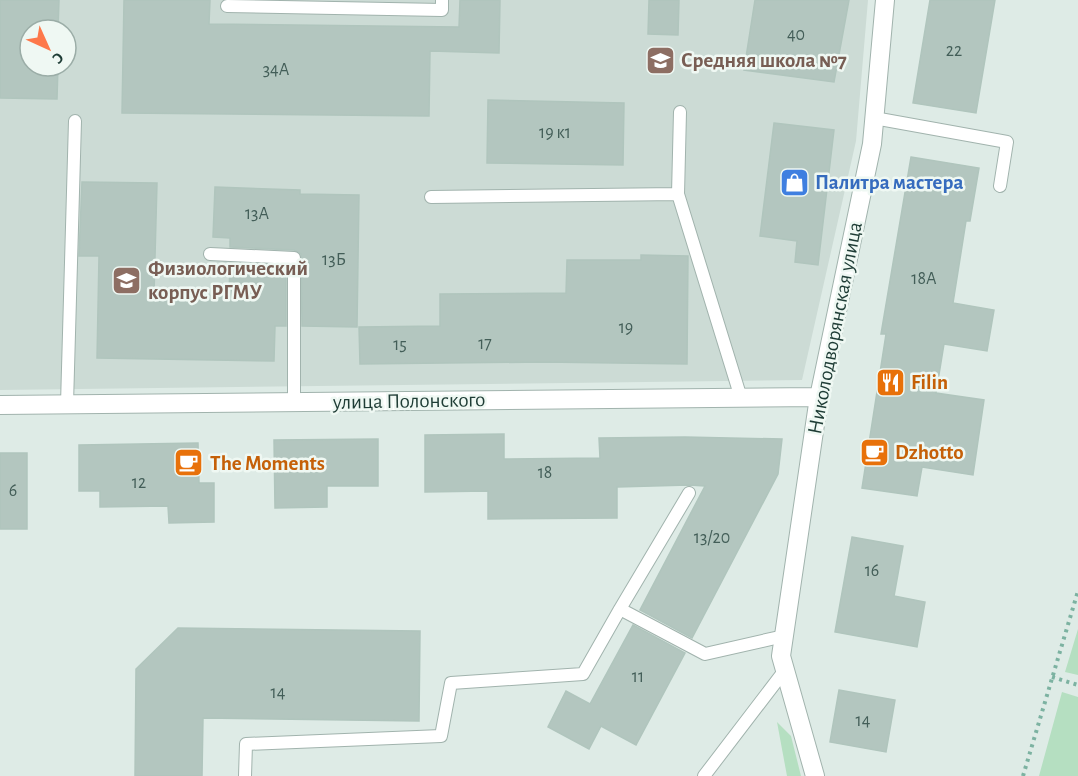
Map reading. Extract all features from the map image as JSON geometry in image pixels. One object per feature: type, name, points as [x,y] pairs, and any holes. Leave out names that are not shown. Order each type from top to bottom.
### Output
[{"type":"street","name":"Николодворянская улица","points":[[783,663],[784,636],[819,397],[872,144],[885,0]]},
{"type":"street","name":"улица Полонского","points":[[0,405],[819,397]]},
{"type":"street","points":[[783,663],[815,776]]},
{"type":"lane","points":[[227,6],[442,10],[441,0]]},
{"type":"lane","points":[[680,112],[678,194],[741,398]]},
{"type":"lane","points":[[874,118],[1007,142],[1000,186]]},
{"type":"lane","points":[[67,404],[75,121]]},
{"type":"lane","points":[[431,196],[678,194]]},
{"type":"lane","points":[[210,254],[294,258],[294,402]]},
{"type":"lane","points":[[245,776],[246,744],[441,736],[451,683],[583,674],[689,493]]},
{"type":"lane","points":[[620,609],[705,654],[784,636]]},
{"type":"lane","points":[[704,776],[783,663]]},
{"type":"path","points":[[1023,776],[1078,591]]},
{"type":"path","points":[[1052,677],[1078,686]]},
{"type":"shaded area","points":[[0,0],[868,0],[856,141],[802,380],[0,390]]},
{"type":"green space","points":[[1078,629],[1078,675],[1065,672]]},
{"type":"green space","points":[[1062,692],[1078,697],[1078,776],[1039,776]]},
{"type":"green space","points":[[777,722],[791,736],[801,776],[787,776]]},
{"type":"building","points":[[0,0],[59,0],[58,18],[18,18],[18,78],[58,78],[57,99],[0,98]]},
{"type":"building","points":[[124,0],[210,0],[209,24],[459,27],[460,0],[500,0],[499,53],[430,51],[429,116],[122,113]]},
{"type":"building","points":[[649,0],[679,0],[678,35],[648,34]]},
{"type":"building","points":[[755,0],[849,0],[834,82],[744,70]]},
{"type":"building","points":[[930,0],[995,0],[976,113],[913,103]]},
{"type":"building","points":[[488,100],[624,103],[623,165],[487,163]]},
{"type":"building","points":[[774,123],[834,130],[818,265],[795,262],[797,241],[760,236]]},
{"type":"building","points":[[911,157],[979,168],[970,221],[966,221],[953,303],[994,310],[987,351],[944,344],[936,393],[984,400],[973,475],[922,467],[917,496],[862,488],[886,334],[881,334]]},
{"type":"building","name":"Физиологический корпус РГМУ","points":[[82,182],[157,183],[154,294],[229,296],[230,263],[286,266],[286,326],[275,326],[274,361],[97,358],[99,256],[79,256]]},
{"type":"building","points":[[215,187],[300,190],[300,194],[359,195],[357,327],[302,326],[301,254],[294,250],[230,247],[230,238],[213,237]]},
{"type":"building","points":[[641,255],[688,256],[687,364],[543,362],[360,364],[359,327],[440,326],[440,294],[566,293],[567,260],[641,260]]},
{"type":"building","points":[[504,434],[504,459],[600,458],[599,438],[782,439],[778,474],[692,638],[640,610],[705,486],[617,487],[617,518],[488,519],[488,491],[425,492],[425,435]]},
{"type":"building","points":[[378,439],[378,486],[327,486],[327,507],[275,508],[274,440]]},
{"type":"building","points":[[198,443],[199,483],[214,483],[214,522],[169,523],[168,506],[100,507],[100,491],[79,491],[79,445]]},
{"type":"building","points":[[0,453],[27,453],[27,529],[0,529]]},
{"type":"building","points":[[852,537],[903,546],[894,596],[925,602],[917,647],[835,632]]},
{"type":"building","points":[[633,625],[685,653],[636,745],[601,726],[589,749],[548,727],[566,691],[590,704]]},
{"type":"building","points":[[178,628],[420,631],[419,721],[203,718],[202,776],[135,776],[136,669]]},
{"type":"building","points":[[839,690],[895,700],[886,752],[830,742]]},
{"type":"place","name":"Средняя школа №7","points":[[660,60]]},
{"type":"place","name":"Палитра мастера","points":[[794,182]]},
{"type":"place","name":"Физиологический корпус РГМУ","points":[[127,280]]},
{"type":"place","name":"Filin","points":[[890,382]]},
{"type":"place","name":"Dzhotto","points":[[874,452]]},
{"type":"place","name":"The Moments","points":[[189,463]]}]
